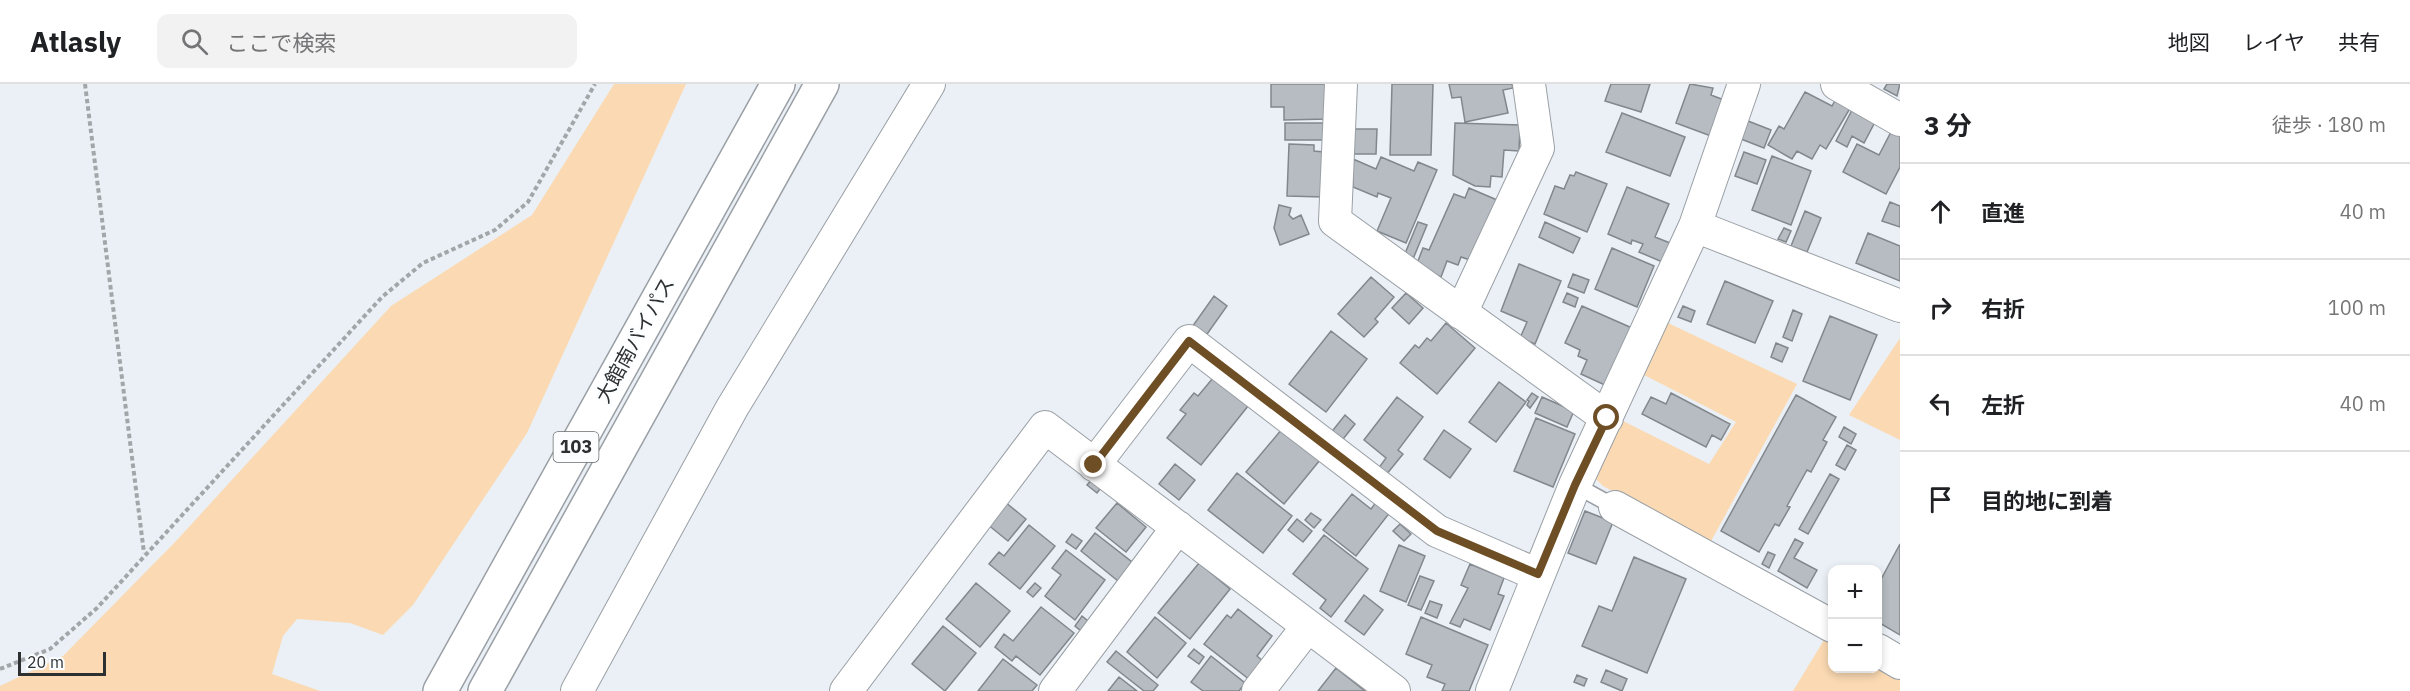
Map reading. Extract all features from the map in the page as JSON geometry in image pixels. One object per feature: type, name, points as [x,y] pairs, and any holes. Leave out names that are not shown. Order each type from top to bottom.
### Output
[{"type":"highway","points":[[712,202],[768,84]]},
{"type":"highway","name":"大館南バイパス","points":[[440,691],[778,84]]},
{"type":"highway","name":"大館南バイパス","points":[[485,691],[822,84]]},
{"type":"highway","points":[[745,222],[832,84]]},
{"type":"street","points":[[578,691],[732,408],[929,84]]},
{"type":"street","points":[[1341,84],[1335,221],[1607,418]]},
{"type":"street","points":[[1461,313],[1538,148],[1529,84]]},
{"type":"street","points":[[1492,691],[1575,485],[1695,226],[1744,84]]},
{"type":"street","points":[[1837,84],[1900,120]]},
{"type":"street","points":[[1695,226],[1900,306]]},
{"type":"street","points":[[1094,465],[1189,341],[1437,531],[1538,574]]},
{"type":"street","points":[[846,691],[1045,427],[1394,691]]},
{"type":"street","points":[[1615,507],[1828,623]]},
{"type":"street","points":[[1055,691],[1178,527]]},
{"type":"street","points":[[1258,691],[1308,626]]},
{"type":"street","points":[[1882,652],[1900,663]]},
{"type":"lane","points":[[1575,485],[1615,507]]},
{"type":"path","points":[[85,84],[144,554]]},
{"type":"path","points":[[0,669],[50,649],[97,608],[144,554],[382,297],[423,263],[495,230],[528,202],[595,84]]},
{"type":"shaded area","points":[[614,84],[686,84],[527,433],[413,605],[383,635],[350,623],[297,619],[283,636],[272,674],[320,691],[0,691],[0,686],[63,656],[177,540],[391,306],[532,215]]},
{"type":"shaded area","points":[[1668,323],[1797,384],[1710,543],[1603,486],[1593,476],[1621,420],[1709,464],[1736,422],[1644,375]]},
{"type":"shaded area","points":[[1900,338],[1900,440],[1849,415]]},
{"type":"shaded area","points":[[1827,635],[1828,673],[1882,673],[1882,668],[1900,679],[1900,691],[1793,691]]},
{"type":"building","points":[[1271,84],[1328,84],[1328,119],[1284,120],[1284,107],[1271,107]]},
{"type":"building","points":[[1392,84],[1433,84],[1431,155],[1390,155]]},
{"type":"building","points":[[1449,84],[1512,84],[1513,88],[1503,90],[1508,113],[1465,122],[1461,97],[1452,98]]},
{"type":"building","points":[[1611,84],[1650,84],[1641,112],[1605,101]]},
{"type":"building","points":[[1690,84],[1713,88],[1711,95],[1724,100],[1711,136],[1676,123]]},
{"type":"building","points":[[1887,84],[1900,84],[1897,96],[1884,89]]},
{"type":"building","points":[[1805,92],[1832,106],[1837,97],[1852,105],[1826,149],[1820,145],[1812,159],[1797,151],[1792,159],[1768,145],[1779,126],[1784,129]]},
{"type":"building","points":[[1852,110],[1875,122],[1864,143],[1852,136],[1847,147],[1836,141]]},
{"type":"building","points":[[1622,113],[1685,137],[1670,176],[1606,152]]},
{"type":"building","points":[[1748,121],[1771,130],[1764,148],[1741,139]]},
{"type":"building","points":[[1285,123],[1324,123],[1324,140],[1285,140]]},
{"type":"building","points":[[1455,123],[1520,125],[1519,151],[1504,150],[1502,177],[1491,176],[1490,187],[1475,186],[1453,175]]},
{"type":"building","points":[[1353,129],[1377,129],[1376,154],[1353,154]]},
{"type":"building","points":[[1892,130],[1900,134],[1900,167],[1886,194],[1843,172],[1857,144],[1879,155]]},
{"type":"building","points":[[1289,144],[1314,145],[1314,151],[1324,152],[1323,197],[1287,196]]},
{"type":"building","points":[[1744,152],[1766,160],[1757,184],[1735,176]]},
{"type":"building","points":[[1772,156],[1811,171],[1791,225],[1752,210]]},
{"type":"building","points":[[1381,157],[1414,171],[1418,162],[1437,170],[1406,243],[1377,231],[1391,198],[1378,193],[1377,197],[1353,187],[1353,159],[1376,169]]},
{"type":"building","points":[[1576,172],[1607,184],[1587,232],[1544,214],[1555,186],[1564,189],[1570,175],[1574,176]]},
{"type":"building","points":[[1627,187],[1669,204],[1655,237],[1675,245],[1667,264],[1639,252],[1643,244],[1632,240],[1631,244],[1608,234]]},
{"type":"building","points":[[1469,188],[1497,200],[1470,260],[1461,257],[1458,265],[1447,261],[1441,277],[1416,266],[1423,248],[1429,250],[1454,194],[1465,198]]},
{"type":"building","points":[[1890,202],[1900,206],[1900,227],[1882,221]]},
{"type":"building","points":[[1279,205],[1291,208],[1289,215],[1293,219],[1301,215],[1309,234],[1280,245],[1274,228]]},
{"type":"building","points":[[1805,211],[1821,218],[1807,252],[1791,246]]},
{"type":"building","points":[[1418,222],[1427,225],[1413,259],[1404,256]]},
{"type":"building","points":[[1545,222],[1580,238],[1573,253],[1539,237]]},
{"type":"building","points":[[1784,228],[1791,231],[1786,242],[1778,239]]},
{"type":"building","points":[[1868,233],[1900,246],[1900,281],[1856,263]]},
{"type":"building","points":[[1612,248],[1654,266],[1637,307],[1595,289]]},
{"type":"building","points":[[1519,264],[1561,281],[1535,344],[1520,338],[1527,322],[1501,311]]},
{"type":"building","points":[[1573,274],[1589,280],[1584,293],[1568,287]]},
{"type":"building","points":[[1371,277],[1394,297],[1375,319],[1378,322],[1364,337],[1338,314]]},
{"type":"building","points":[[1725,281],[1773,301],[1755,343],[1707,324]]},
{"type":"building","points":[[1406,293],[1423,308],[1409,324],[1392,308]]},
{"type":"building","points":[[1567,293],[1578,298],[1575,307],[1563,302]]},
{"type":"building","points":[[1214,296],[1227,306],[1205,337],[1192,327]]},
{"type":"building","points":[[1582,306],[1632,328],[1607,386],[1581,374],[1587,360],[1578,356],[1580,350],[1565,343]]},
{"type":"building","points":[[1683,306],[1695,311],[1691,322],[1678,317]]},
{"type":"building","points":[[1793,310],[1802,314],[1792,341],[1783,337]]},
{"type":"building","points":[[1830,316],[1877,335],[1850,400],[1803,381]]},
{"type":"building","points":[[1446,323],[1475,348],[1437,394],[1400,363],[1415,345],[1419,348],[1427,338],[1431,341]]},
{"type":"building","points":[[1331,331],[1367,359],[1326,412],[1289,384]]},
{"type":"building","points":[[1776,343],[1788,348],[1782,362],[1771,357]]},
{"type":"building","points":[[1213,378],[1248,406],[1201,465],[1167,438],[1186,414],[1180,410],[1194,393],[1198,396]]},
{"type":"building","points":[[1499,382],[1526,402],[1496,442],[1469,422]]},
{"type":"building","points":[[1532,393],[1538,397],[1530,408],[1527,400]]},
{"type":"building","points":[[1671,393],[1730,424],[1721,440],[1712,435],[1706,447],[1642,414],[1651,397],[1666,404]]},
{"type":"building","points":[[1796,395],[1836,417],[1823,440],[1827,442],[1811,472],[1807,470],[1779,526],[1775,524],[1759,552],[1721,531]]},
{"type":"building","points":[[1397,397],[1423,417],[1398,450],[1403,454],[1386,475],[1378,469],[1386,458],[1364,440]]},
{"type":"building","points":[[1542,397],[1574,411],[1567,427],[1535,413]]},
{"type":"building","points":[[1345,415],[1355,424],[1340,443],[1330,434]]},
{"type":"building","points":[[1536,418],[1575,434],[1553,487],[1514,471]]},
{"type":"building","points":[[1844,427],[1856,434],[1851,444],[1839,437]]},
{"type":"building","points":[[1282,429],[1320,460],[1284,504],[1246,472]]},
{"type":"building","points":[[1444,430],[1471,449],[1450,478],[1424,459]]},
{"type":"building","points":[[1847,445],[1856,450],[1845,470],[1836,465]]},
{"type":"building","points":[[1175,464],[1195,480],[1179,500],[1159,484]]},
{"type":"building","points":[[1237,473],[1292,516],[1263,553],[1208,510]]},
{"type":"building","points":[[1830,474],[1839,479],[1808,534],[1799,529]]},
{"type":"building","points":[[1094,477],[1103,485],[1097,493],[1087,485]]},
{"type":"building","points":[[1352,494],[1371,509],[1377,501],[1391,511],[1356,556],[1323,530]]},
{"type":"building","points":[[1005,502],[1026,519],[1008,541],[987,524]]},
{"type":"building","points":[[1117,503],[1146,527],[1126,552],[1096,528]]},
{"type":"building","points":[[1585,511],[1613,522],[1596,564],[1568,553]]},
{"type":"building","points":[[1311,513],[1321,520],[1314,528],[1305,520]]},
{"type":"building","points":[[1297,519],[1312,531],[1303,542],[1288,530]]},
{"type":"building","points":[[1400,524],[1411,534],[1404,541],[1393,531]]},
{"type":"building","points":[[1029,525],[1055,546],[1020,589],[989,564],[999,552],[1004,556]]},
{"type":"building","points":[[1095,533],[1132,562],[1118,581],[1081,551]]},
{"type":"building","points":[[1072,534],[1082,541],[1076,549],[1066,542]]},
{"type":"building","points":[[1324,535],[1368,569],[1331,617],[1320,608],[1326,600],[1293,574]]},
{"type":"building","points":[[1795,539],[1803,543],[1794,558],[1817,570],[1807,588],[1778,571]]},
{"type":"building","points":[[1900,544],[1900,635],[1882,624],[1882,578]]},
{"type":"building","points":[[1399,545],[1425,556],[1406,602],[1380,591]]},
{"type":"building","points":[[1066,550],[1105,580],[1075,620],[1045,596],[1061,575],[1052,568]]},
{"type":"building","points":[[1768,552],[1775,555],[1769,568],[1762,564]]},
{"type":"building","points":[[1634,557],[1686,579],[1647,673],[1582,646],[1599,606],[1612,611]]},
{"type":"building","points":[[1199,563],[1230,589],[1190,639],[1158,613]]},
{"type":"building","points":[[1470,564],[1504,578],[1498,594],[1504,596],[1490,630],[1464,619],[1460,627],[1450,623],[1468,588],[1461,585]]},
{"type":"building","points":[[1420,576],[1434,581],[1421,610],[1408,605]]},
{"type":"building","points":[[976,583],[1010,611],[980,647],[946,619]]},
{"type":"building","points":[[1035,583],[1041,588],[1033,597],[1027,592]]},
{"type":"building","points":[[1364,595],[1383,610],[1364,635],[1345,621]]},
{"type":"building","points":[[1430,601],[1442,605],[1437,618],[1425,613]]},
{"type":"building","points":[[1041,607],[1074,633],[1040,675],[1016,656],[1012,661],[995,647],[1004,634],[1013,641]]},
{"type":"building","points":[[1238,609],[1272,636],[1257,656],[1264,662],[1250,680],[1204,644],[1227,615],[1231,618]]},
{"type":"building","points":[[1082,616],[1088,621],[1081,631],[1075,626]]},
{"type":"building","points":[[1155,617],[1186,643],[1157,678],[1127,652]]},
{"type":"building","points":[[1421,617],[1488,645],[1469,691],[1442,691],[1445,684],[1427,677],[1432,665],[1406,654]]},
{"type":"building","points":[[943,626],[976,653],[945,691],[912,664]]},
{"type":"building","points":[[1194,649],[1204,657],[1199,664],[1188,656]]},
{"type":"building","points":[[1116,651],[1158,685],[1153,691],[1144,691],[1107,662]]},
{"type":"building","points":[[1211,656],[1245,683],[1239,691],[1203,691],[1191,682]]},
{"type":"building","points":[[1003,659],[1037,685],[1032,691],[978,691]]},
{"type":"building","points":[[1336,668],[1365,691],[1318,691]]},
{"type":"building","points":[[1606,670],[1627,679],[1622,691],[1601,682]]},
{"type":"building","points":[[1577,675],[1587,679],[1584,686],[1574,682]]},
{"type":"building","points":[[1119,677],[1137,691],[1108,691]]},
{"type":"route","points":[[1094,465],[1189,341],[1437,531],[1538,574],[1575,485],[1607,418]]}]
